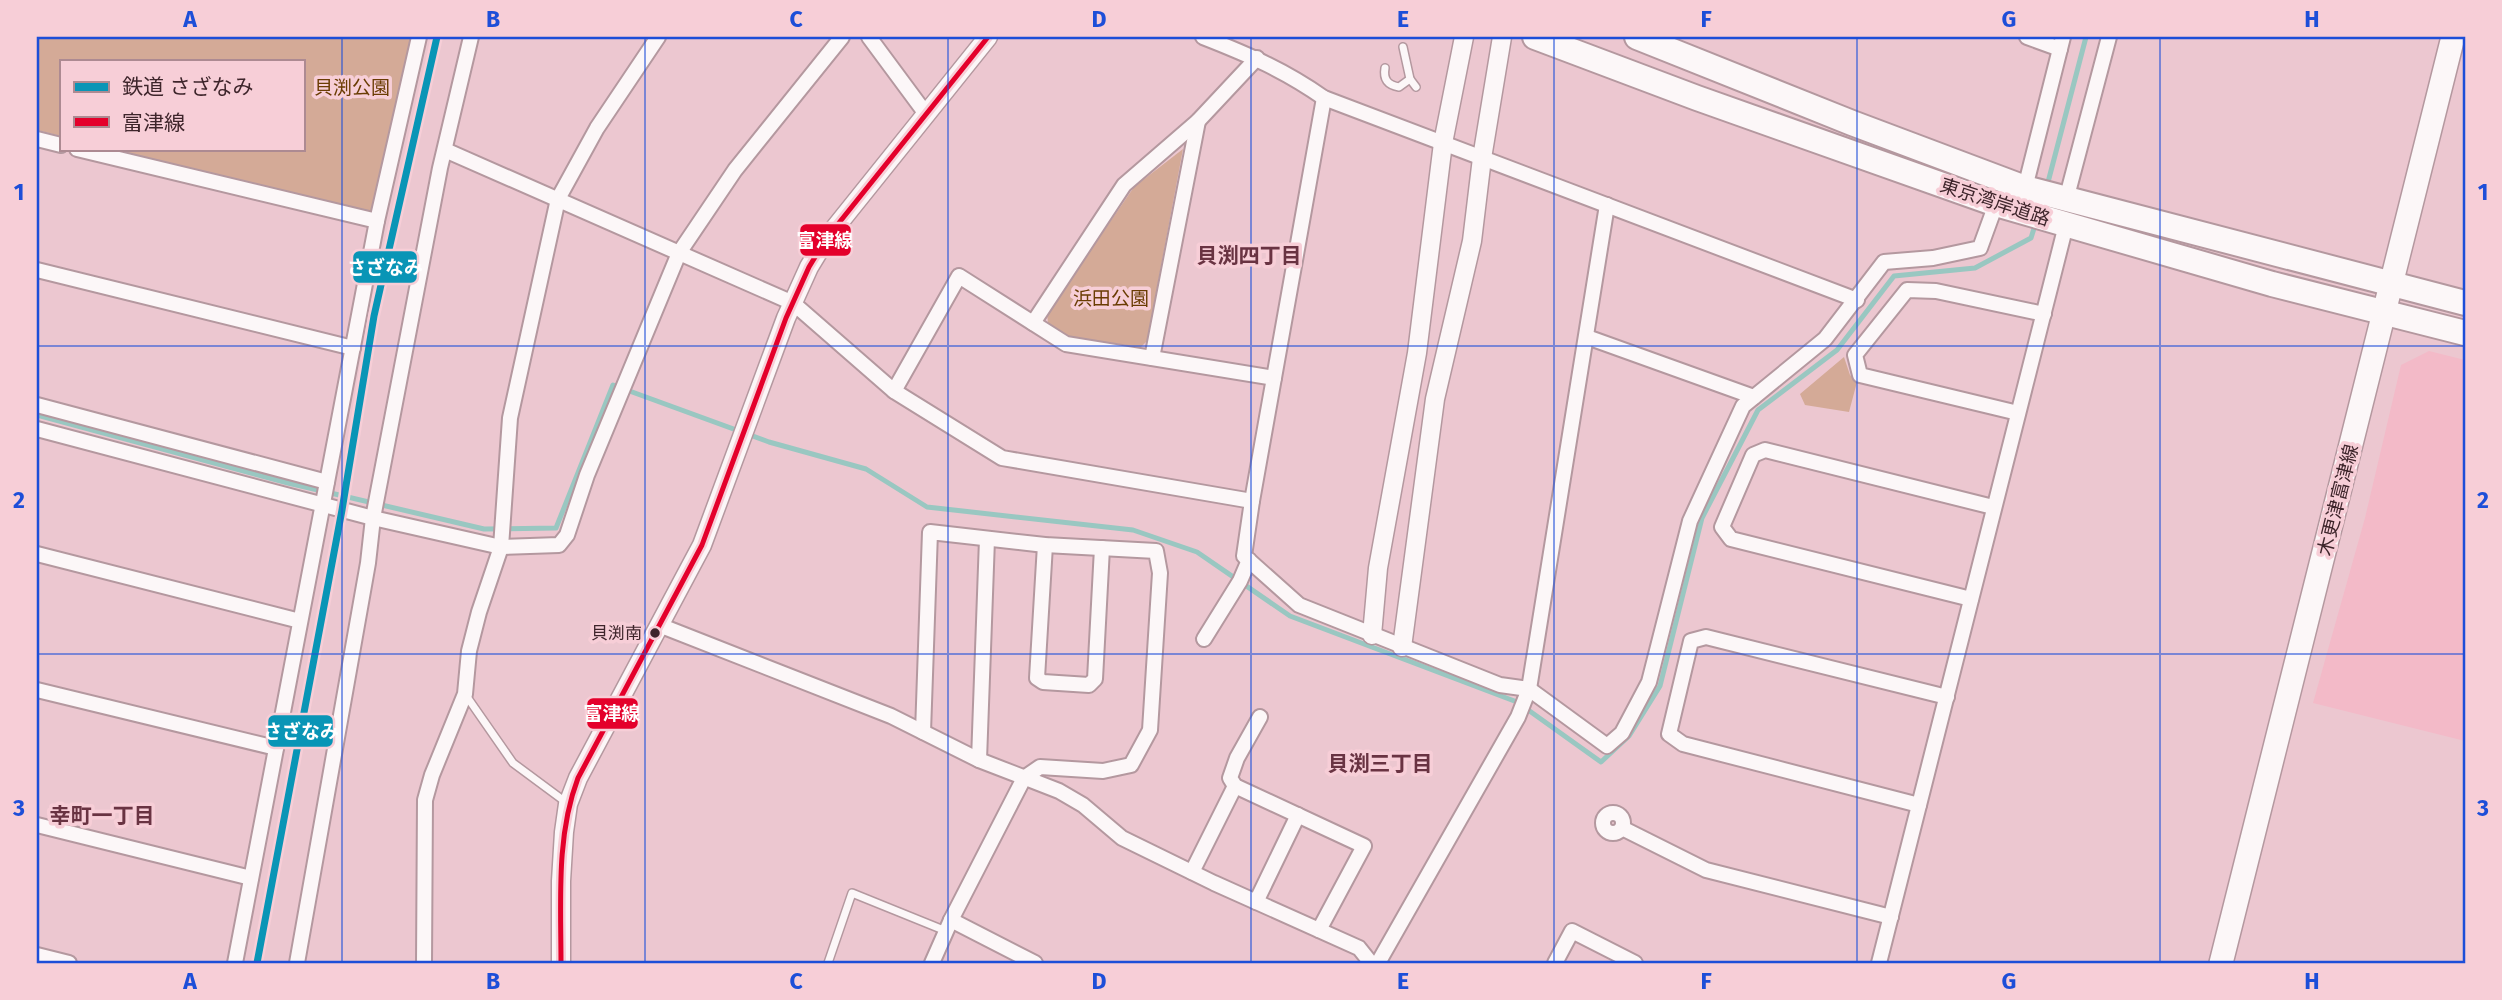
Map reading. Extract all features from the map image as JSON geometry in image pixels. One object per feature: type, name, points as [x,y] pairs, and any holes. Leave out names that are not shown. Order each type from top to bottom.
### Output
[{"type":"highway","name":"東京湾岸道路","points":[[1535,37],[1697,98],[1996,204],[2272,284],[2465,333]]},
{"type":"highway","name":"東京湾岸道路","points":[[1637,37],[1865,128],[2025,188],[2465,303]]},
{"type":"main road","name":"木更津富津線","points":[[2221,963],[2453,37]]},
{"type":"street","points":[[235,963],[377,221],[419,37]]},
{"type":"street","points":[[297,963],[368,562],[373,518],[445,150],[471,37]]},
{"type":"street","points":[[424,963],[425,800],[432,775],[465,694],[469,651],[501,547],[510,418],[558,199],[597,128],[658,37]]},
{"type":"street","points":[[37,429],[373,518],[501,547],[559,545],[567,535],[587,475],[680,253],[735,170],[842,37]]},
{"type":"street","points":[[869,37],[926,114]]},
{"type":"street","points":[[561,963],[561,881],[568,804],[578,778],[702,545],[809,267],[826,239],[988,37]]},
{"type":"street","points":[[1203,37],[1257,58],[1291,75],[1324,98],[1857,300]]},
{"type":"street","points":[[1372,635],[1378,568],[1417,353],[1443,143],[1464,37]]},
{"type":"street","points":[[1402,647],[1435,399],[1472,241],[1482,158],[1502,37]]},
{"type":"street","points":[[2025,188],[2062,43],[2027,37]]},
{"type":"street","points":[[2067,200],[2109,37]]},
{"type":"street","points":[[1033,323],[1124,186],[1198,121],[1257,58]]},
{"type":"street","points":[[1324,98],[1244,556],[1299,605],[1500,685],[1528,689],[1607,747],[1622,733],[1649,682],[1690,521],[1743,406],[1825,339],[1884,262],[1933,258],[1980,248],[1996,204]]},
{"type":"street","points":[[1152,358],[1198,121]]},
{"type":"street","points":[[37,139],[60,145]]},
{"type":"street","points":[[81,150],[377,221]]},
{"type":"street","points":[[445,150],[793,303],[894,391],[1002,458],[1252,501]]},
{"type":"street","points":[[1378,963],[1518,718],[1528,689],[1607,205]]},
{"type":"street","points":[[1879,963],[2066,225]]},
{"type":"street","points":[[37,270],[353,348]]},
{"type":"street","points":[[894,391],[959,276],[1066,344],[1274,378]]},
{"type":"street","points":[[2018,413],[1860,375],[1855,355],[1907,290],[1936,291],[2043,314]]},
{"type":"street","points":[[1587,337],[1754,397]]},
{"type":"street","points":[[37,405],[327,482]]},
{"type":"street","points":[[1971,599],[1731,539],[1722,527],[1753,455],[1765,450],[1993,507]]},
{"type":"street","points":[[923,732],[930,533],[1045,545],[1156,551],[1160,572],[1150,730],[1132,765],[1103,771],[1040,767],[1024,778],[948,926],[932,963]]},
{"type":"street","points":[[979,760],[987,539]]},
{"type":"street","points":[[1045,545],[1037,678],[1043,682],[1089,685],[1095,679],[1102,548]]},
{"type":"street","points":[[37,554],[300,621]]},
{"type":"street","points":[[1204,639],[1240,581],[1249,560]]},
{"type":"street","points":[[659,625],[891,716],[979,760],[1059,791],[1083,805],[1122,838],[1359,948],[1371,963]]},
{"type":"street","points":[[1919,805],[1683,744],[1669,734],[1691,641],[1706,636],[1947,697]]},
{"type":"street","points":[[37,690],[276,748]]},
{"type":"street","points":[[1260,717],[1237,758],[1230,778],[1235,786],[1364,846],[1319,930]]},
{"type":"street","points":[[1192,872],[1235,786]]},
{"type":"street","points":[[1256,902],[1298,815]]},
{"type":"street","points":[[37,825],[251,878]]},
{"type":"street","points":[[1622,828],[1706,870],[1891,917]]},
{"type":"street","points":[[948,926],[1035,963]]},
{"type":"street","points":[[1555,963],[1572,931],[1635,963]]},
{"type":"street","points":[[37,955],[69,963]]},
{"type":"lane","points":[[1403,47],[1410,79],[1416,87]]},
{"type":"lane","points":[[1385,68],[1386,81],[1392,85],[1399,87],[1410,79]]},
{"type":"lane","points":[[465,694],[513,762],[568,804]]},
{"type":"lane","points":[[828,963],[852,893],[948,926]]},
{"type":"shaded area","points":[[2429,351],[2465,360],[2465,741],[2313,703],[2365,518],[2401,365]]},
{"type":"green space","name":"貝渕公園","points":[[37,37],[414,37],[375,215],[114,150],[304,150],[304,60],[60,60],[60,136],[37,130]]},
{"type":"green space","name":"浜田公園","points":[[1183,149],[1147,341],[1141,347],[1070,337],[1048,323],[1047,314],[1134,187]]},
{"type":"green space","points":[[1844,357],[1850,375],[1857,382],[1849,412],[1805,405],[1800,394]]},
{"type":"waterway","points":[[2047,186],[2086,37]]},
{"type":"waterway","points":[[37,415],[288,483],[484,529],[556,528],[613,385],[769,442],[866,469],[927,507],[1133,530],[1197,552],[1290,616],[1517,702],[1601,762],[1629,736],[1660,686],[1702,518],[1758,410],[1837,350],[1894,276],[1975,268],[2031,238],[2036,222]]},
{"type":"rail line","name":"さざなみ","points":[[257,963],[342,510],[374,316],[437,37]]},
{"type":"transit line","name":"富津線","points":[[561,963],[563,846],[578,778],[702,545],[786,318],[809,267],[826,239],[988,37]]},
{"type":"place","name":"貝渕南","points":[[655,633]]},
{"type":"district","name":"貝渕四丁目","points":[[1249,256]]},
{"type":"district","name":"貝渕三丁目","points":[[1380,764]]},
{"type":"district","name":"幸町一丁目","points":[[102,816]]}]
